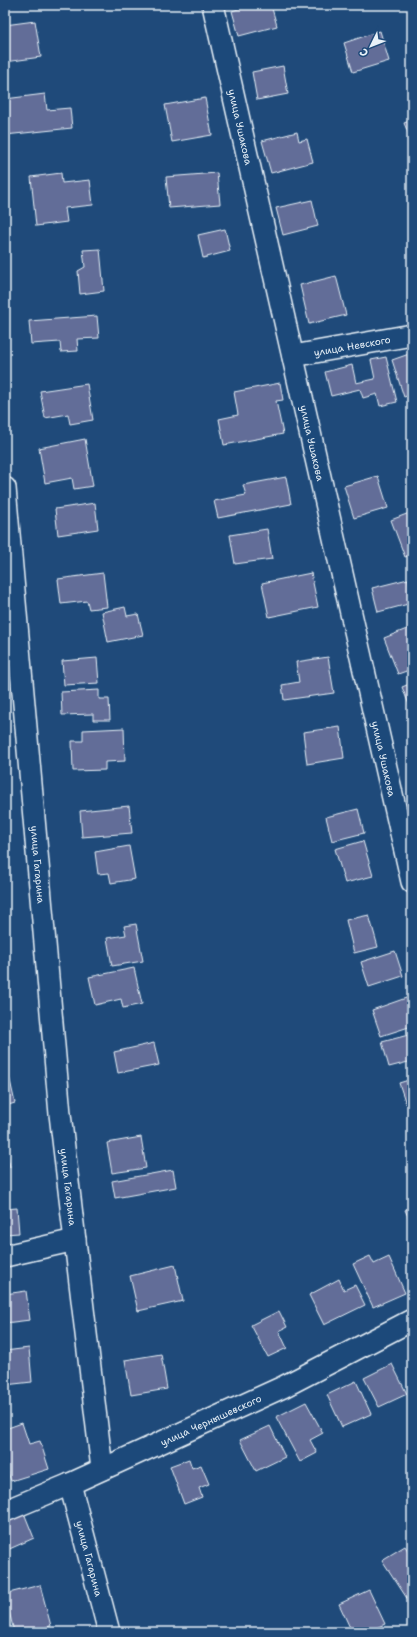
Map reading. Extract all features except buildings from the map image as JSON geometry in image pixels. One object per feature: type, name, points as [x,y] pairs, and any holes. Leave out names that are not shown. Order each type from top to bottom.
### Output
[{"type":"street","name":"улица Ушакова","points":[[213,5],[293,356],[406,827],[412,882]]},
{"type":"street","name":"улица Невского","points":[[293,356],[412,335]]},
{"type":"street","name":"улица Гагарина","points":[[5,488],[60,1114],[102,1470]]},
{"type":"street","name":"улица Гагарина","points":[[5,1256],[75,1240]]},
{"type":"street","name":"улица Чернышевского","points":[[5,1511],[102,1470],[283,1386],[412,1320]]},
{"type":"street","name":"улица Гагарина","points":[[70,1484],[109,1632]]}]
